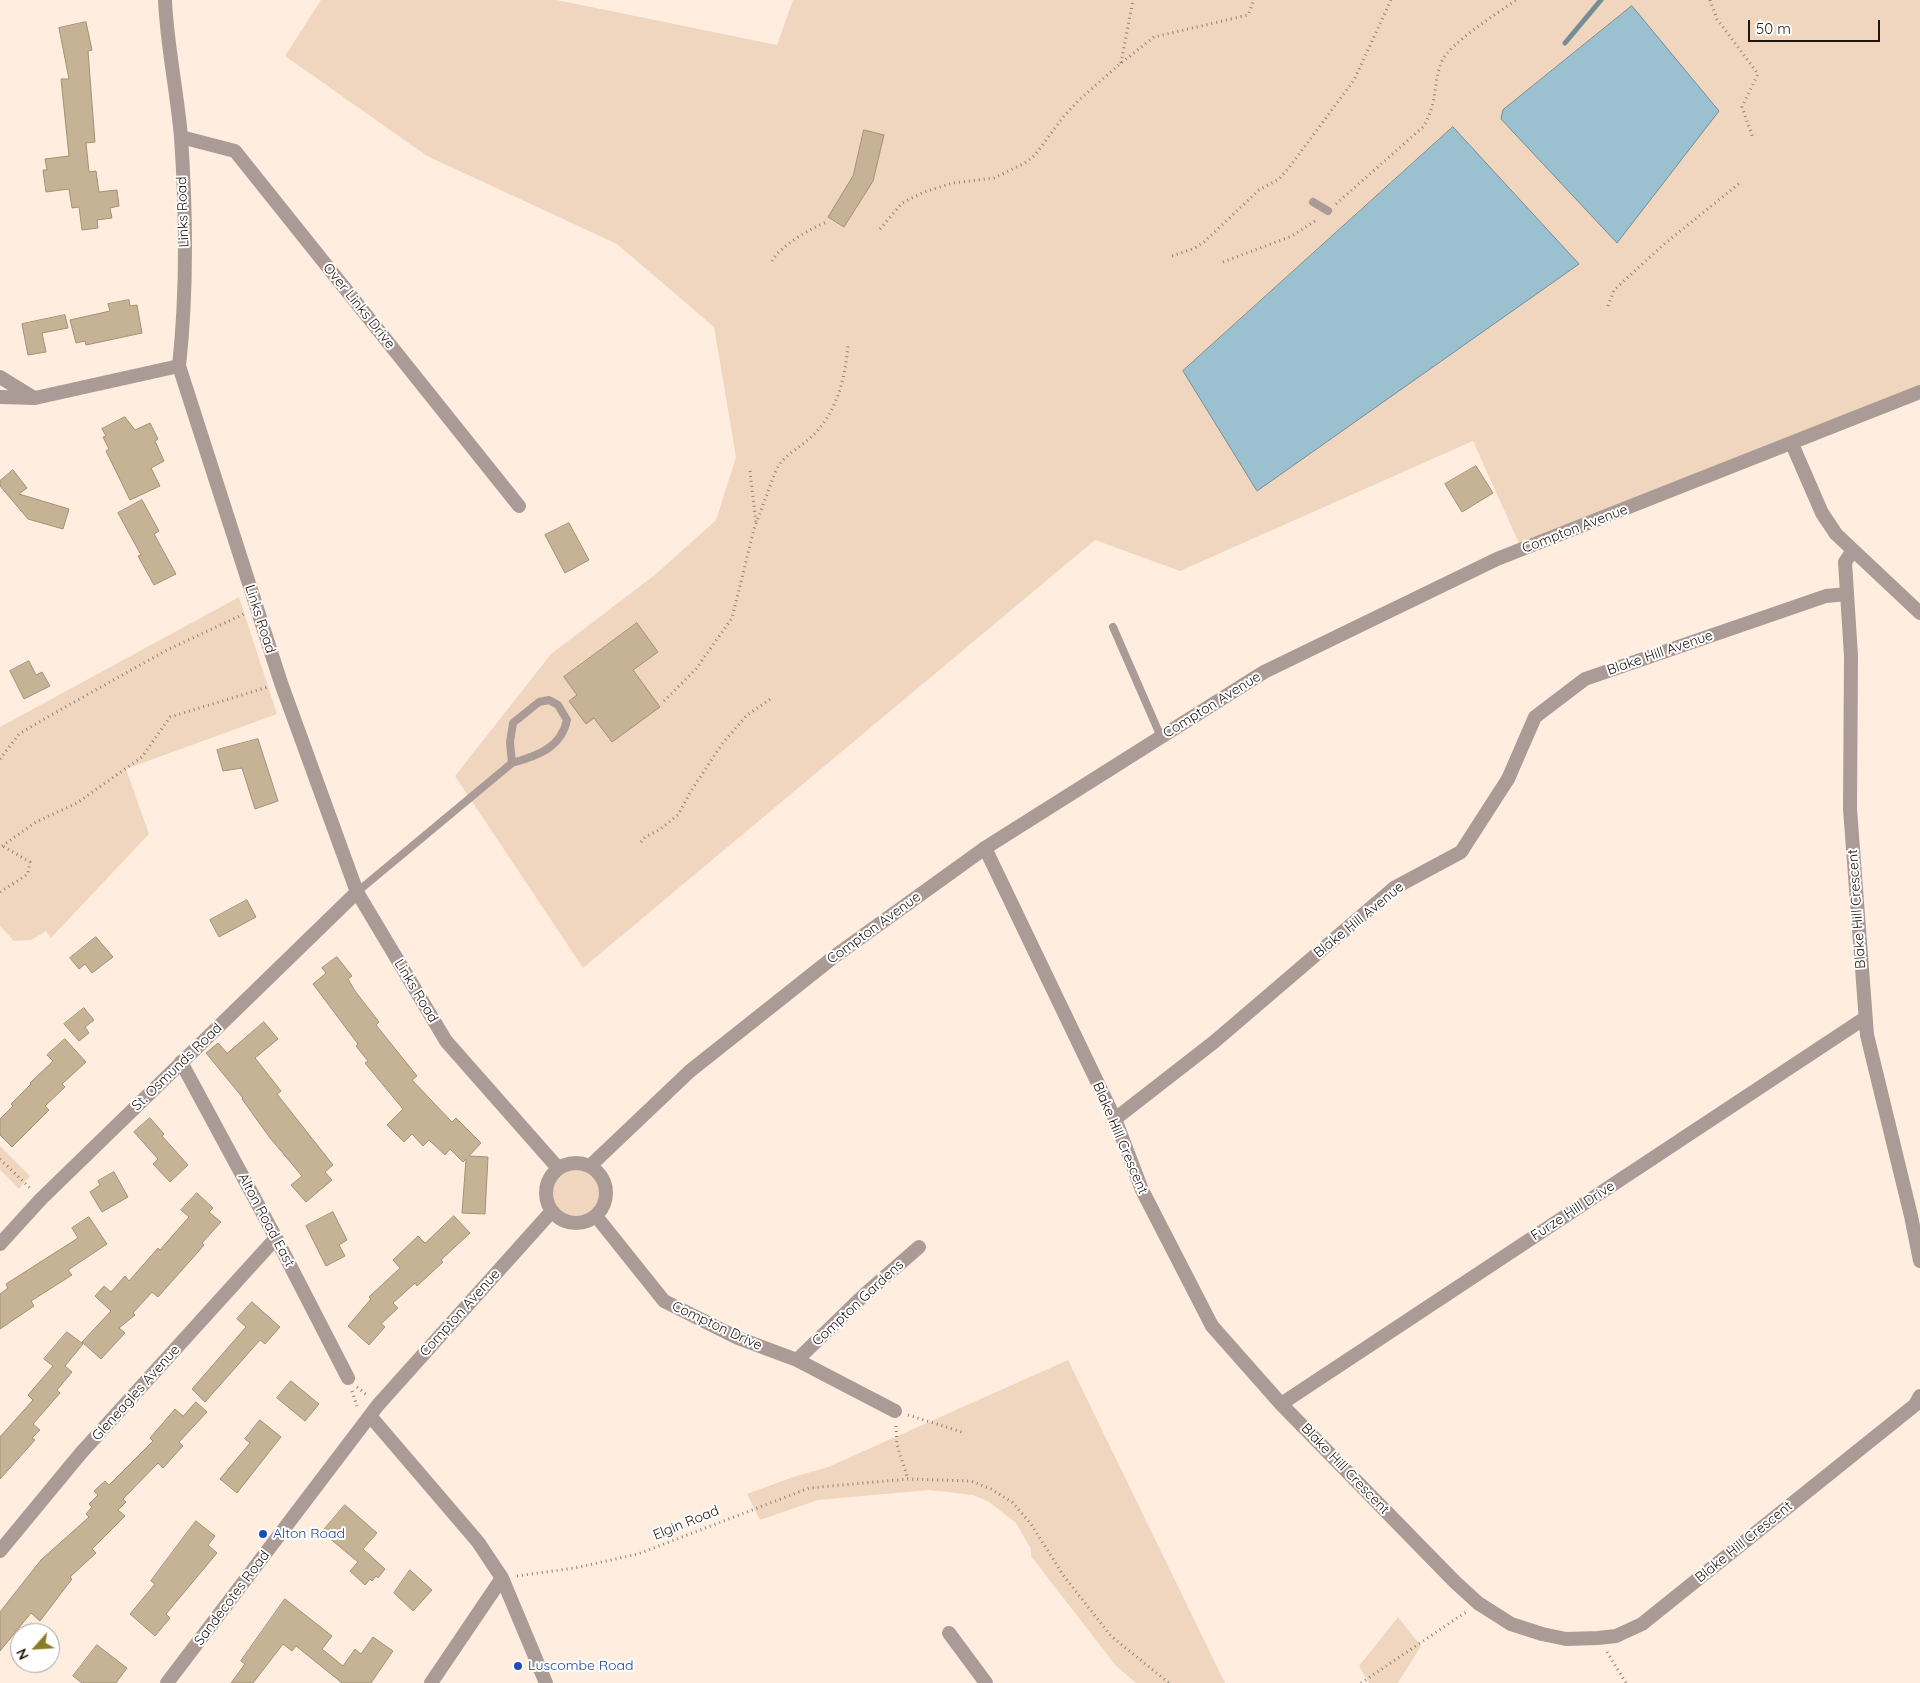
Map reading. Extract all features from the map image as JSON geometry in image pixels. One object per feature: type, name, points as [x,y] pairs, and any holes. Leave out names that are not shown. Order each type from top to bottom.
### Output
[{"type":"street","name":"Links Road","points":[[165,0],[166,28],[181,137],[184,297],[179,366],[281,684],[357,892],[446,1041],[558,1168]]},
{"type":"street","name":"Over Links Drive","points":[[181,137],[234,151],[519,506]]},
{"type":"street","points":[[0,397],[35,398],[179,366]]},
{"type":"street","points":[[0,377],[35,398]]},
{"type":"street","name":"Compton Avenue","points":[[590,1166],[690,1071],[835,956],[985,848],[1264,672],[1497,559],[1920,392]]},
{"type":"street","points":[[1792,444],[1822,512],[1836,534],[1852,552],[1920,613]]},
{"type":"street","name":"Blake Hill Crescent","points":[[1852,552],[1845,562],[1851,656],[1850,809],[1865,1018],[1867,1035],[1909,1207],[1920,1261]]},
{"type":"street","name":"Blake Hill Avenue","points":[[1115,1119],[1214,1042],[1394,888],[1461,852],[1508,779],[1535,717],[1586,679],[1826,596],[1847,594]]},
{"type":"street","name":"Blake Hill Crescent","points":[[985,848],[1115,1119],[1142,1190],[1212,1326],[1281,1404],[1454,1582],[1478,1603],[1511,1624],[1566,1639],[1598,1638],[1616,1636],[1650,1618],[1915,1405],[1920,1396]]},
{"type":"street","name":"St. Osmunds Road","points":[[0,1244],[41,1199],[357,892]]},
{"type":"street","name":"Furze Hill Drive","points":[[1281,1404],[1865,1018]]},
{"type":"street","name":"Alton Road East","points":[[181,1062],[276,1238],[348,1378]]},
{"type":"street","points":[[577,1162],[590,1166],[599,1172],[607,1192],[605,1203],[596,1216],[586,1222],[576,1224],[565,1221],[552,1211],[546,1194],[547,1184],[558,1168],[577,1162]]},
{"type":"street","name":"Compton Avenue","points":[[371,1416],[552,1211]]},
{"type":"street","name":"Compton Drive","points":[[596,1216],[664,1301],[738,1338],[797,1360],[895,1411]]},
{"type":"street","name":"Gleneagles Avenue","points":[[0,1551],[82,1453],[276,1238]]},
{"type":"street","name":"Compton Gardens","points":[[797,1360],[864,1295],[920,1247]]},
{"type":"street","points":[[371,1416],[478,1542],[502,1578],[546,1683]]},
{"type":"street","name":"Sandecotes Road","points":[[167,1683],[371,1416]]},
{"type":"street","points":[[431,1683],[502,1578]]},
{"type":"street","points":[[949,1634],[986,1683]]},
{"type":"lane","points":[[1313,202],[1328,211]]},
{"type":"lane","points":[[1113,627],[1161,737]]},
{"type":"lane","points":[[357,892],[512,763],[540,754],[564,733],[567,720],[558,705],[548,700],[538,702],[513,723],[510,742],[512,763]]},
{"type":"path","points":[[1120,63],[1134,0]]},
{"type":"path","points":[[880,229],[902,204],[924,192],[953,183],[994,178],[1025,163],[1039,151],[1064,116],[1120,63],[1154,37],[1248,15],[1254,0]]},
{"type":"path","points":[[1172,256],[1195,248],[1204,242],[1259,190],[1279,179],[1354,80],[1391,0]]},
{"type":"path","points":[[1710,0],[1717,19],[1758,74],[1742,107],[1753,138]]},
{"type":"path","points":[[1223,262],[1292,236],[1309,226],[1423,127],[1432,112],[1442,60],[1462,40],[1514,1]]},
{"type":"path","points":[[1608,306],[1614,290],[1741,182]]},
{"type":"path","points":[[772,261],[775,256],[808,230],[827,222]]},
{"type":"path","points":[[664,701],[696,669],[732,618],[743,568],[756,524],[781,460],[820,428],[843,384],[848,346]]},
{"type":"path","points":[[750,471],[756,524]]},
{"type":"path","points":[[0,759],[19,734],[51,715],[190,637],[257,608]]},
{"type":"path","points":[[0,892],[28,874],[30,862],[1,845],[36,822],[77,804],[142,757],[170,717],[281,684]]},
{"type":"path","points":[[641,842],[645,837],[678,815],[691,791],[722,744],[747,715],[772,698]]},
{"type":"path","points":[[0,1159],[41,1199]]},
{"type":"path","points":[[348,1378],[371,1416]]},
{"type":"path","points":[[348,1378],[371,1416]]},
{"type":"path","points":[[908,1479],[897,1445],[895,1411],[964,1433]]},
{"type":"path","name":"Elgin Road","points":[[502,1578],[575,1568],[638,1554],[809,1488],[875,1480],[971,1481],[991,1488],[1012,1502],[1031,1524],[1063,1574],[1111,1636],[1169,1683]]},
{"type":"path","points":[[1361,1683],[1478,1603]]},
{"type":"path","points":[[1598,1638],[1626,1683]]},
{"type":"shaded area","points":[[321,0],[557,0],[777,45],[793,0],[1920,0],[1920,392],[1522,550],[1473,441],[1180,571],[1095,540],[583,968],[455,776],[551,654],[656,574],[716,520],[736,457],[714,327],[617,244],[427,156],[285,56]]},
{"type":"shaded area","points":[[239,597],[277,714],[126,769],[149,834],[51,938],[46,931],[31,940],[14,941],[0,926],[0,727]]},
{"type":"shaded area","points":[[0,1146],[30,1176],[19,1189],[0,1170]]},
{"type":"shaded area","points":[[570,1163],[582,1163],[593,1168],[601,1176],[606,1187],[604,1205],[593,1218],[582,1223],[570,1223],[559,1218],[551,1210],[546,1199],[546,1187],[551,1176],[559,1168]]},
{"type":"shaded area","points":[[1068,1360],[1225,1683],[1136,1683],[1116,1666],[1031,1556],[1031,1549],[1016,1523],[989,1502],[973,1495],[929,1490],[818,1500],[760,1520],[747,1494],[793,1477],[828,1467]]},
{"type":"shaded area","points":[[1398,1617],[1421,1646],[1398,1683],[1369,1683],[1359,1666]]},
{"type":"water","points":[[1632,6],[1719,111],[1617,243],[1501,119],[1503,110]]},
{"type":"water","points":[[1453,127],[1579,264],[1257,491],[1183,371]]},
{"type":"building","points":[[86,22],[92,50],[88,51],[95,142],[86,143],[89,172],[96,171],[99,192],[117,190],[119,206],[110,208],[112,218],[97,220],[98,228],[82,230],[79,207],[72,208],[69,189],[46,192],[43,170],[47,170],[45,159],[69,156],[61,79],[69,79],[59,28]]},
{"type":"building","points":[[864,130],[884,135],[873,181],[844,227],[828,217],[853,176]]},
{"type":"building","points":[[129,300],[130,306],[137,305],[142,333],[86,345],[85,341],[76,343],[70,320],[110,311],[108,304]]},
{"type":"building","points":[[65,315],[68,328],[42,333],[46,352],[28,355],[22,324]]},
{"type":"building","points":[[125,417],[135,430],[150,423],[158,439],[155,441],[164,461],[151,468],[160,486],[130,500],[106,451],[109,449],[103,437],[106,436],[102,429]]},
{"type":"building","points":[[1476,466],[1493,493],[1462,512],[1445,484]]},
{"type":"building","points":[[13,470],[27,488],[19,494],[69,509],[63,529],[28,519],[0,486],[0,481]]},
{"type":"building","points":[[142,500],[159,531],[154,534],[176,574],[154,585],[138,556],[141,555],[118,513]]},
{"type":"building","points":[[569,523],[589,560],[565,573],[545,535]]},
{"type":"building","points":[[637,623],[658,652],[633,670],[660,707],[612,742],[594,718],[586,724],[569,701],[577,695],[564,677]]},
{"type":"building","points":[[29,661],[36,675],[42,672],[50,686],[24,699],[10,671]]},
{"type":"building","points":[[258,739],[278,801],[255,809],[242,768],[223,771],[217,750]]},
{"type":"building","points":[[247,900],[256,917],[219,937],[210,920]]},
{"type":"building","points":[[96,937],[113,957],[92,973],[85,964],[79,969],[70,958]]},
{"type":"building","points":[[337,957],[352,976],[348,979],[355,991],[379,1022],[376,1025],[417,1076],[412,1080],[452,1122],[456,1118],[481,1143],[469,1156],[488,1157],[485,1214],[462,1213],[466,1159],[463,1162],[450,1149],[445,1155],[429,1140],[423,1146],[412,1134],[404,1142],[387,1125],[403,1109],[365,1063],[368,1061],[356,1046],[358,1044],[313,984],[326,973],[322,968]]},
{"type":"building","points":[[84,1008],[94,1020],[85,1027],[89,1033],[79,1041],[64,1024]]},
{"type":"building","points":[[264,1022],[278,1039],[255,1058],[281,1091],[277,1094],[333,1165],[325,1172],[332,1180],[306,1202],[291,1185],[302,1176],[270,1138],[243,1098],[206,1053],[218,1043],[227,1053]]},
{"type":"building","points":[[65,1039],[86,1062],[62,1084],[65,1087],[45,1106],[49,1110],[12,1147],[0,1135],[0,1119],[13,1106],[11,1104],[30,1083],[53,1061],[47,1055]]},
{"type":"building","points":[[150,1118],[164,1134],[162,1136],[188,1165],[170,1182],[153,1164],[158,1159],[134,1132]]},
{"type":"building","points":[[114,1172],[128,1197],[102,1212],[90,1192],[100,1185],[98,1181]]},
{"type":"building","points":[[197,1193],[213,1208],[209,1212],[221,1222],[202,1243],[204,1245],[158,1297],[152,1292],[133,1313],[135,1315],[119,1328],[125,1333],[101,1359],[82,1342],[111,1311],[95,1296],[104,1286],[111,1292],[125,1276],[129,1281],[158,1248],[160,1250],[189,1217],[181,1210]]},
{"type":"building","points":[[333,1212],[347,1240],[339,1245],[345,1256],[326,1266],[306,1226]]},
{"type":"building","points":[[454,1216],[470,1233],[417,1286],[415,1283],[393,1303],[398,1308],[381,1324],[385,1327],[369,1345],[348,1326],[371,1299],[369,1297],[400,1268],[393,1260],[418,1236],[425,1243]]},
{"type":"building","points":[[89,1217],[107,1244],[68,1270],[72,1275],[31,1301],[34,1306],[0,1329],[0,1294],[8,1288],[6,1284],[78,1238],[72,1228]]},
{"type":"building","points":[[252,1302],[280,1327],[265,1344],[260,1340],[205,1402],[192,1389],[246,1327],[237,1319]]},
{"type":"building","points":[[67,1332],[83,1344],[65,1366],[72,1372],[57,1390],[60,1393],[33,1424],[40,1430],[32,1438],[35,1440],[0,1479],[0,1437],[33,1400],[28,1395],[53,1366],[44,1359]]},
{"type":"building","points":[[291,1381],[319,1404],[305,1421],[277,1398]]},
{"type":"building","points":[[196,1402],[207,1412],[179,1442],[183,1446],[163,1468],[158,1463],[123,1499],[126,1502],[118,1510],[125,1516],[92,1549],[96,1553],[70,1577],[72,1579],[40,1621],[31,1613],[23,1623],[10,1623],[10,1639],[0,1651],[0,1612],[41,1560],[89,1517],[86,1514],[92,1507],[89,1504],[98,1495],[94,1491],[105,1481],[109,1485],[153,1441],[150,1438],[175,1409],[183,1416]]},
{"type":"building","points":[[260,1420],[281,1437],[237,1493],[220,1479],[250,1443],[245,1439]]},
{"type":"building","points":[[345,1505],[377,1533],[363,1549],[385,1569],[378,1578],[376,1576],[372,1581],[370,1579],[365,1585],[350,1571],[358,1562],[322,1532]]},
{"type":"building","points":[[196,1521],[215,1536],[208,1545],[217,1553],[166,1614],[170,1618],[155,1636],[130,1614],[155,1584],[151,1581]]},
{"type":"building","points":[[410,1570],[432,1590],[413,1611],[394,1593]]},
{"type":"building","points":[[285,1599],[332,1636],[322,1649],[343,1666],[355,1649],[361,1654],[373,1637],[393,1651],[371,1683],[342,1683],[296,1646],[292,1651],[283,1644],[253,1683],[231,1683],[245,1664],[241,1661]]},
{"type":"building","points":[[97,1645],[127,1668],[116,1683],[82,1683],[73,1676]]},
{"type":"waterway","points":[[1565,43],[1601,0]]},
{"type":"place","name":"Alton Road","points":[[263,1534]]},
{"type":"place","name":"Luscombe Road","points":[[518,1666]]}]
